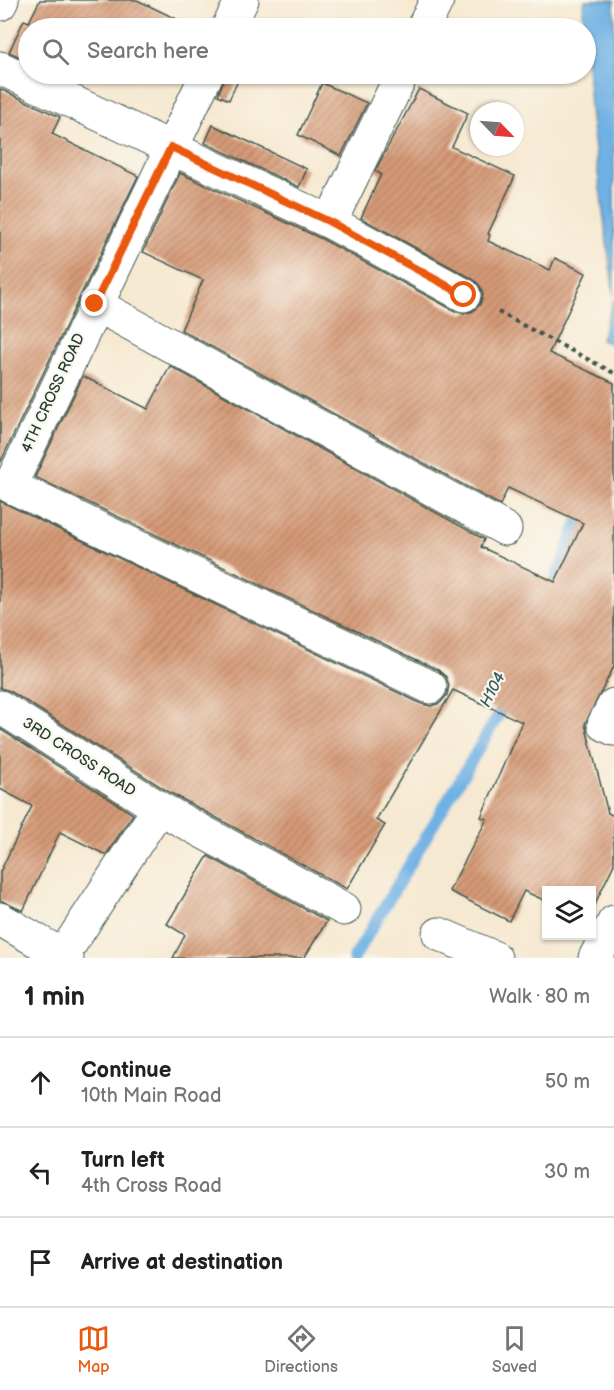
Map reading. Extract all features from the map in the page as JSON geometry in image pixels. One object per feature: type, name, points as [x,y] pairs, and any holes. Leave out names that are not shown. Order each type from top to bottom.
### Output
[{"type":"street","points":[[0,4],[2,0]]},
{"type":"street","points":[[233,18],[242,0]]},
{"type":"street","points":[[428,18],[437,0]]},
{"type":"street","points":[[0,68],[18,76]]},
{"type":"street","points":[[35,84],[330,222],[464,295]]},
{"type":"street","name":"4TH CROSS ROAD","points":[[202,84],[10,486],[430,687]]},
{"type":"street","points":[[330,222],[397,84]]},
{"type":"street","points":[[95,304],[505,529]]},
{"type":"street","points":[[614,705],[604,724],[614,729]]},
{"type":"street","name":"3RD CROSS ROAD","points":[[0,707],[159,808],[344,909]]},
{"type":"street","points":[[0,919],[64,957],[159,808]]},
{"type":"street","points":[[595,958],[614,922]]},
{"type":"street","points":[[440,934],[495,958]]},
{"type":"path","points":[[464,295],[614,373]]},
{"type":"water","points":[[585,0],[614,0],[614,296],[588,84],[596,84],[596,18],[584,18]]},
{"type":"water","points":[[614,299],[614,345],[601,340]]},
{"type":"building","points":[[40,0],[137,0],[174,18],[31,18]]},
{"type":"building","points":[[18,33],[18,56],[9,52]]},
{"type":"building","points":[[222,84],[236,84],[229,100],[218,95]]},
{"type":"building","points":[[322,84],[367,103],[341,156],[298,135]]},
{"type":"building","points":[[0,89],[60,117],[52,134],[138,176],[0,463]]},
{"type":"building","points":[[419,89],[468,113],[452,147],[515,176],[488,234],[490,235],[488,241],[550,270],[555,258],[586,273],[549,353],[614,383],[614,666],[585,724],[608,813],[614,816],[614,864],[596,902],[596,886],[542,886],[542,899],[524,891],[509,921],[449,891],[487,819],[481,817],[522,722],[453,690],[376,820],[385,825],[347,889],[169,792],[10,691],[0,688],[0,501],[422,704],[431,706],[440,703],[447,695],[449,685],[446,677],[438,670],[35,477],[83,376],[148,409],[170,366],[484,539],[481,547],[555,582],[583,523],[508,488],[500,505],[181,330],[203,280],[143,252],[180,173],[322,239],[455,311],[464,314],[473,311],[480,304],[483,295],[480,286],[473,279],[361,218],[381,174],[375,171]]},
{"type":"building","points":[[213,125],[307,169],[299,187],[205,143]]},
{"type":"building","points":[[0,729],[133,814],[106,855],[60,832],[23,911],[0,900],[0,872],[32,806],[0,789]]},
{"type":"building","points":[[208,856],[327,921],[304,958],[173,958],[185,935],[167,924]]},
{"type":"waterway","name":"H104","points":[[549,597],[584,507]]},
{"type":"waterway","name":"H104","points":[[354,958],[508,699]]},
{"type":"route","points":[[95,304],[171,147],[330,222],[464,295]]}]
